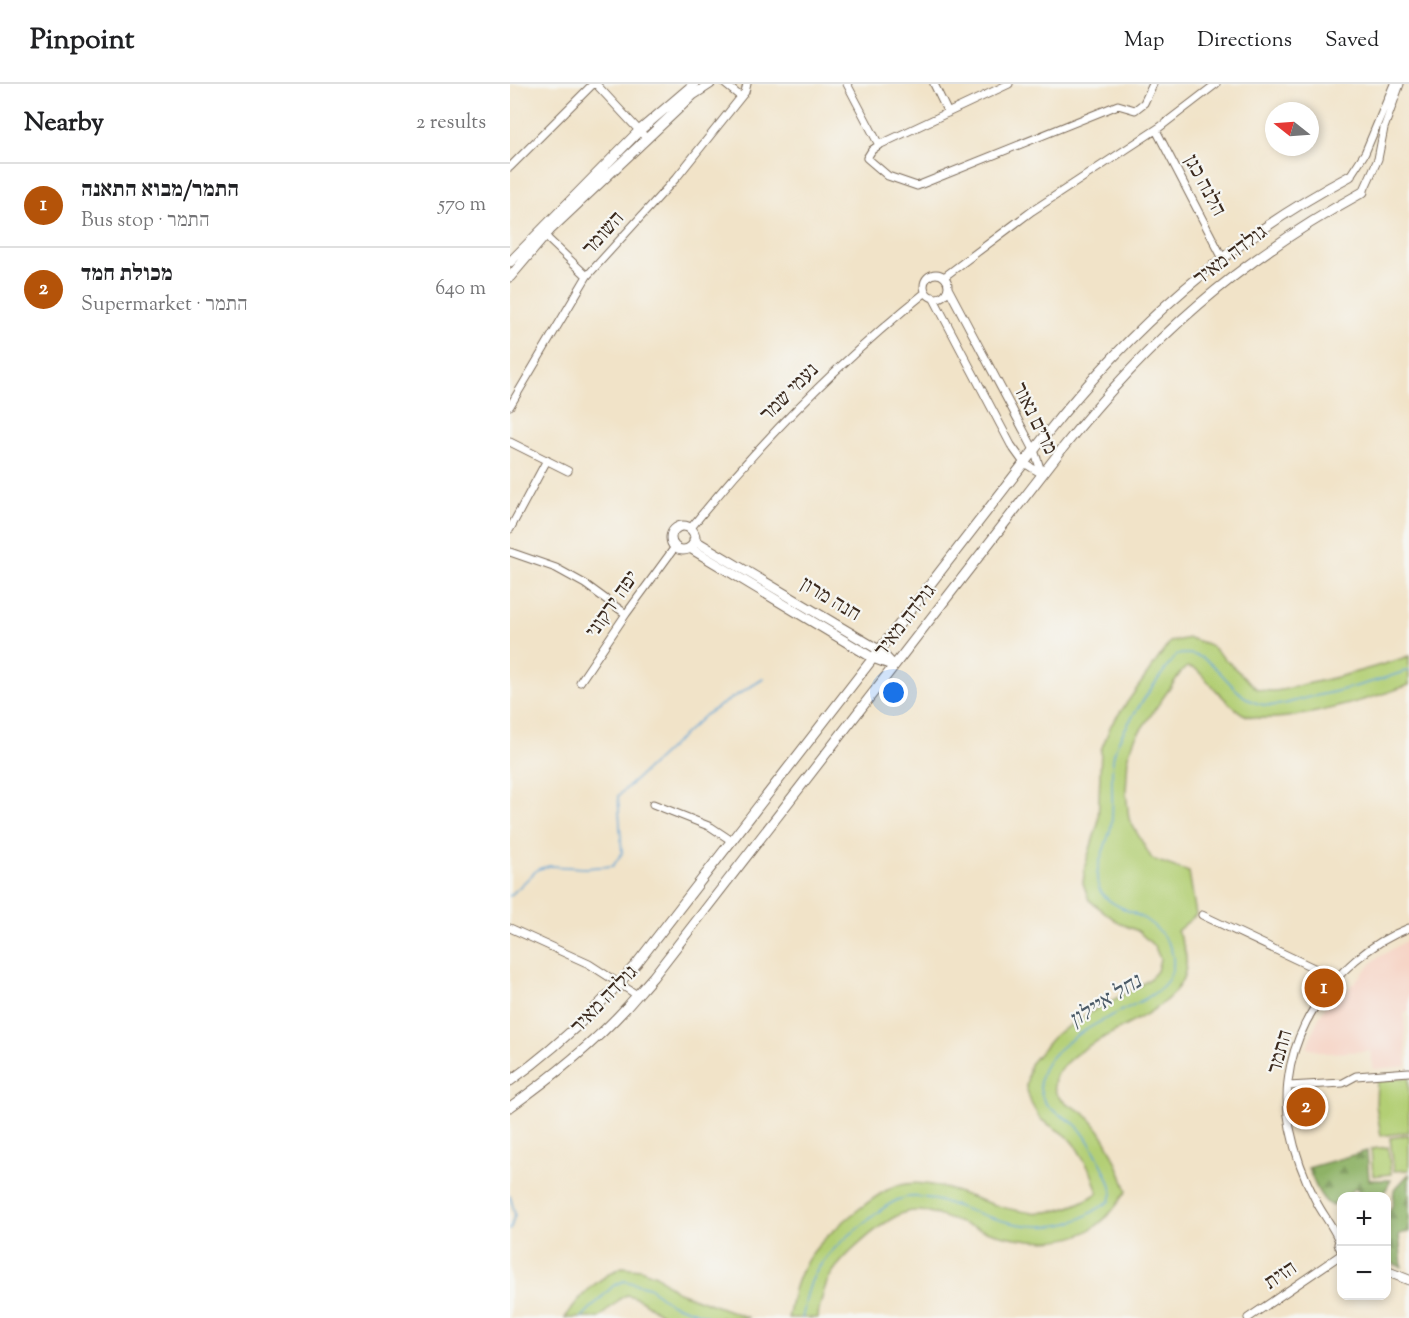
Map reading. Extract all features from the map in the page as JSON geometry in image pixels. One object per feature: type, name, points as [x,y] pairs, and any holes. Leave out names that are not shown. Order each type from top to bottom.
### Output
[{"type":"main road","points":[[510,262],[694,84]]},
{"type":"main road","points":[[510,277],[545,236],[643,134],[710,84]]},
{"type":"main road","name":"גולדה מאיר","points":[[510,1081],[580,1023],[620,982],[656,939],[1034,450],[1086,385],[1118,350],[1159,310],[1222,257],[1286,213],[1350,176]]},
{"type":"main road","name":"גולדה מאיר","points":[[510,1107],[573,1057],[637,995],[673,952],[1084,420],[1127,371],[1195,306],[1274,246],[1363,192]]},
{"type":"main road","points":[[682,526],[690,529],[693,533],[692,544],[684,550],[675,548],[671,540],[674,531],[682,526]]},
{"type":"main road","name":"חנה מרון","points":[[692,544],[894,666]]},
{"type":"main road","points":[[1391,1273],[1409,1280]]},
{"type":"street","points":[[510,167],[595,84],[643,134]]},
{"type":"street","points":[[724,84],[741,97]]},
{"type":"street","name":"השומר","points":[[510,406],[587,276],[677,177],[741,97],[747,84]]},
{"type":"street","points":[[847,84],[879,145]]},
{"type":"street","points":[[934,84],[948,113]]},
{"type":"street","points":[[1009,84],[879,145],[867,158],[888,176],[917,186],[1118,105],[1135,110],[1144,103],[1153,84]]},
{"type":"street","points":[[944,277],[1032,211],[1156,130],[1216,84]]},
{"type":"street","points":[[1350,176],[1365,153],[1394,84]]},
{"type":"street","points":[[1363,192],[1378,159],[1384,128],[1400,84]]},
{"type":"street","name":"הלנה כגן","points":[[1156,130],[1222,257]]},
{"type":"street","points":[[545,236],[587,276]]},
{"type":"street","points":[[935,274],[947,280],[948,288],[942,296],[933,297],[926,292],[924,287],[927,278],[935,274]]},
{"type":"street","name":"מרים נאור","points":[[948,288],[1034,450],[1042,474]]},
{"type":"street","name":"נעמי שמר","points":[[690,529],[741,469],[814,392],[874,335],[926,292]]},
{"type":"street","name":"מרים נאור","points":[[933,297],[1011,445],[1024,463],[1042,474]]},
{"type":"street","points":[[510,442],[568,471]]},
{"type":"street","points":[[510,529],[547,460]]},
{"type":"street","name":"יפה ירקוני","points":[[580,682],[626,614],[675,548]]},
{"type":"street","points":[[510,552],[556,568],[585,584],[626,614]]},
{"type":"street","points":[[653,804],[711,827],[732,841]]},
{"type":"street","points":[[1202,915],[1335,978]]},
{"type":"street","points":[[510,928],[571,954],[620,982],[637,995]]},
{"type":"street","name":"התמר","points":[[1337,1235],[1309,1187],[1296,1151],[1287,1112],[1288,1086],[1293,1060],[1303,1030],[1321,996],[1335,978],[1357,957],[1409,928]]},
{"type":"street","points":[[1288,1086],[1343,1083],[1356,1076],[1409,1072]]},
{"type":"street","points":[[1332,1261],[1338,1246]]},
{"type":"street","name":"הזית","points":[[1248,1318],[1337,1257]]},
{"type":"shaded area","points":[[1409,939],[1409,1010],[1404,1014],[1407,1066],[1373,1069],[1370,1051],[1327,1053],[1307,1048],[1325,1007],[1335,1003],[1376,959]]},
{"type":"green space","points":[[1189,638],[1210,645],[1257,689],[1274,691],[1285,689],[1356,672],[1409,656],[1409,685],[1325,710],[1277,718],[1257,718],[1237,710],[1196,669],[1187,667],[1181,672],[1135,738],[1128,756],[1126,792],[1129,819],[1152,859],[1189,872],[1196,915],[1177,931],[1186,957],[1183,978],[1171,995],[1153,1010],[1085,1048],[1067,1062],[1058,1072],[1054,1085],[1055,1091],[1062,1100],[1086,1115],[1100,1131],[1116,1161],[1127,1191],[1108,1216],[1093,1228],[1075,1237],[1055,1240],[1011,1237],[929,1212],[906,1212],[886,1222],[843,1260],[829,1278],[817,1318],[788,1318],[799,1275],[818,1246],[845,1221],[890,1188],[911,1183],[926,1184],[1026,1212],[1060,1210],[1098,1193],[1091,1172],[1077,1148],[1067,1136],[1040,1119],[1031,1103],[1026,1087],[1030,1064],[1056,1034],[1094,1010],[1136,988],[1150,979],[1157,971],[1160,959],[1155,947],[1138,931],[1119,923],[1089,900],[1083,883],[1085,866],[1098,823],[1101,750],[1111,725],[1170,642]]},
{"type":"green space","points":[[1409,1077],[1409,1132],[1381,1136],[1376,1105],[1377,1080]]},
{"type":"green space","points":[[1409,1135],[1409,1170],[1394,1171],[1390,1138]]},
{"type":"green space","points":[[1388,1147],[1391,1174],[1373,1176],[1371,1149]]},
{"type":"green space","points":[[1367,1151],[1369,1180],[1391,1180],[1385,1192],[1359,1192],[1356,1188],[1350,1192],[1337,1192],[1337,1202],[1332,1206],[1317,1189],[1308,1168]]},
{"type":"green space","points":[[1409,1174],[1409,1232],[1399,1234],[1402,1267],[1391,1263],[1391,1208],[1394,1190]]},
{"type":"green space","points":[[622,1267],[640,1269],[656,1275],[676,1291],[749,1318],[668,1318],[638,1299],[627,1295],[599,1318],[565,1318],[590,1288]]},
{"type":"waterway","name":"נחל איילון","points":[[802,1318],[807,1294],[823,1262],[853,1232],[885,1207],[900,1199],[926,1198],[1010,1223],[1039,1226],[1054,1226],[1075,1221],[1110,1201],[1111,1186],[1098,1157],[1076,1125],[1054,1111],[1045,1102],[1040,1088],[1041,1075],[1047,1063],[1069,1041],[1160,989],[1169,978],[1172,969],[1172,953],[1165,938],[1146,920],[1105,897],[1098,885],[1097,877],[1100,859],[1111,826],[1113,763],[1117,744],[1141,703],[1177,655],[1191,654],[1203,658],[1241,694],[1265,705],[1286,703],[1345,689],[1409,670]]},
{"type":"waterway","points":[[510,896],[538,869],[550,866],[585,868],[613,866],[622,853],[618,796],[705,715],[763,679]]},
{"type":"waterway","points":[[510,1196],[515,1214],[510,1230]]},
{"type":"waterway","name":"נחל איילון","points":[[581,1318],[613,1286],[624,1281],[649,1287],[669,1303],[712,1318]]},
{"type":"place","name":"התמר/מבוא התאנה","points":[[1324,988]]},
{"type":"place","name":"מכולת חמד","points":[[1306,1107]]}]
